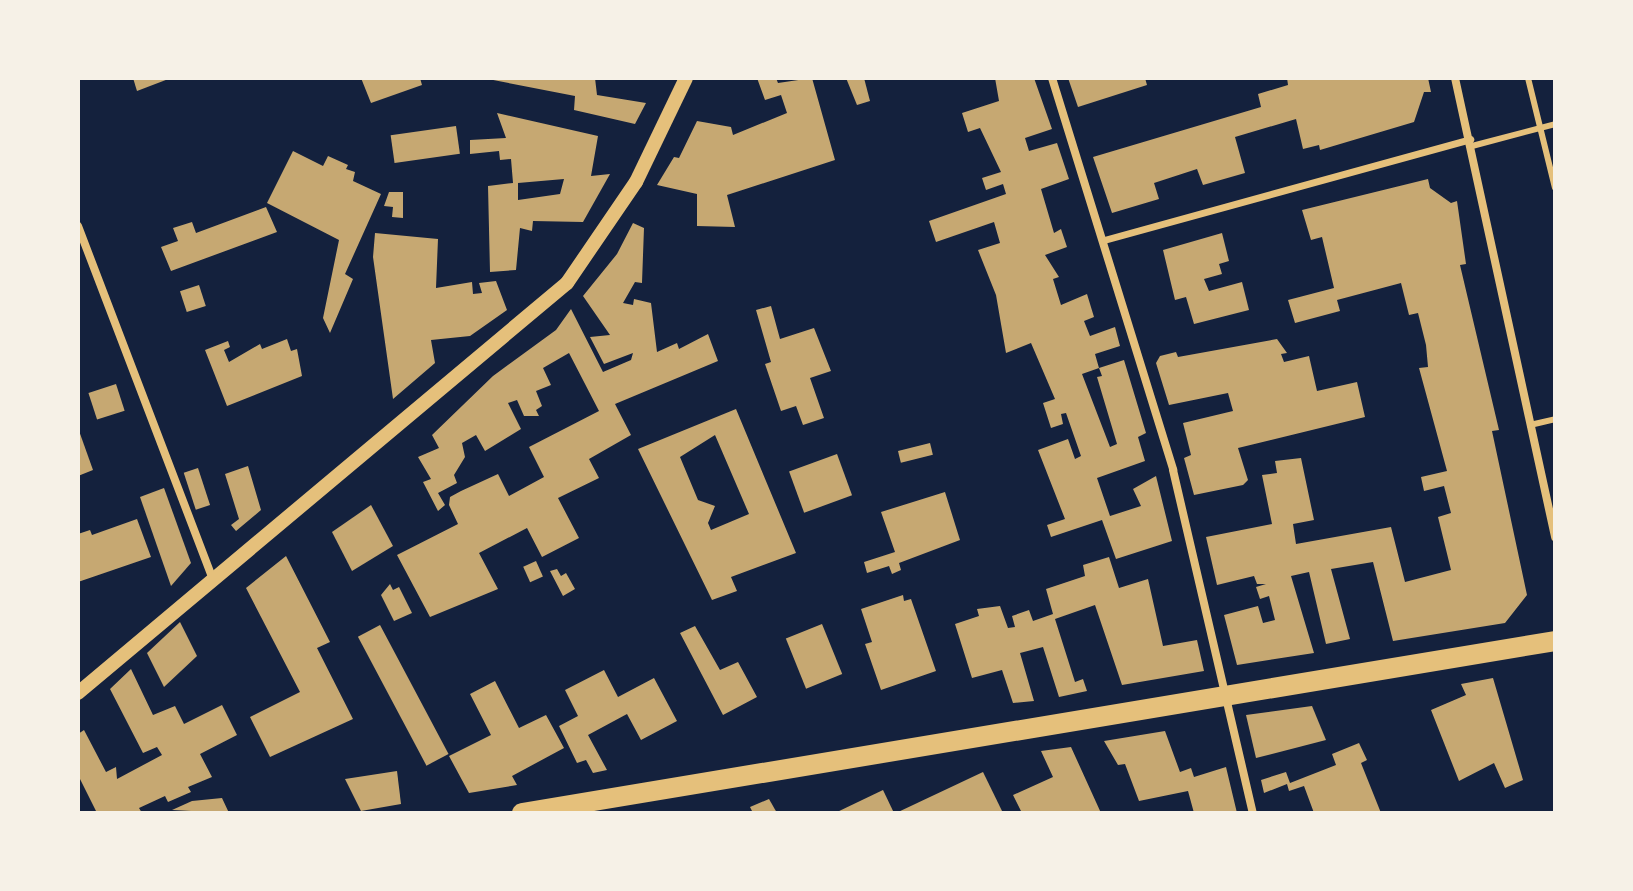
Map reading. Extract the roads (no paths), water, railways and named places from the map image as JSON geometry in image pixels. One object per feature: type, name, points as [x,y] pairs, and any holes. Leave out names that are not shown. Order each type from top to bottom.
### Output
[{"type":"main road","points":[[522,813],[1555,641]]},
{"type":"street","points":[[78,693],[567,283],[636,182],[686,78]]},
{"type":"street","points":[[1052,78],[1173,470],[1253,813]]},
{"type":"street","points":[[1455,78],[1555,537]]},
{"type":"street","points":[[1104,240],[1471,142]]},
{"type":"street","points":[[78,226],[214,581]]},
{"type":"lane","points":[[1528,78],[1555,188]]},
{"type":"lane","points":[[1471,142],[1555,124]]},
{"type":"lane","points":[[1530,425],[1555,419]]}]
